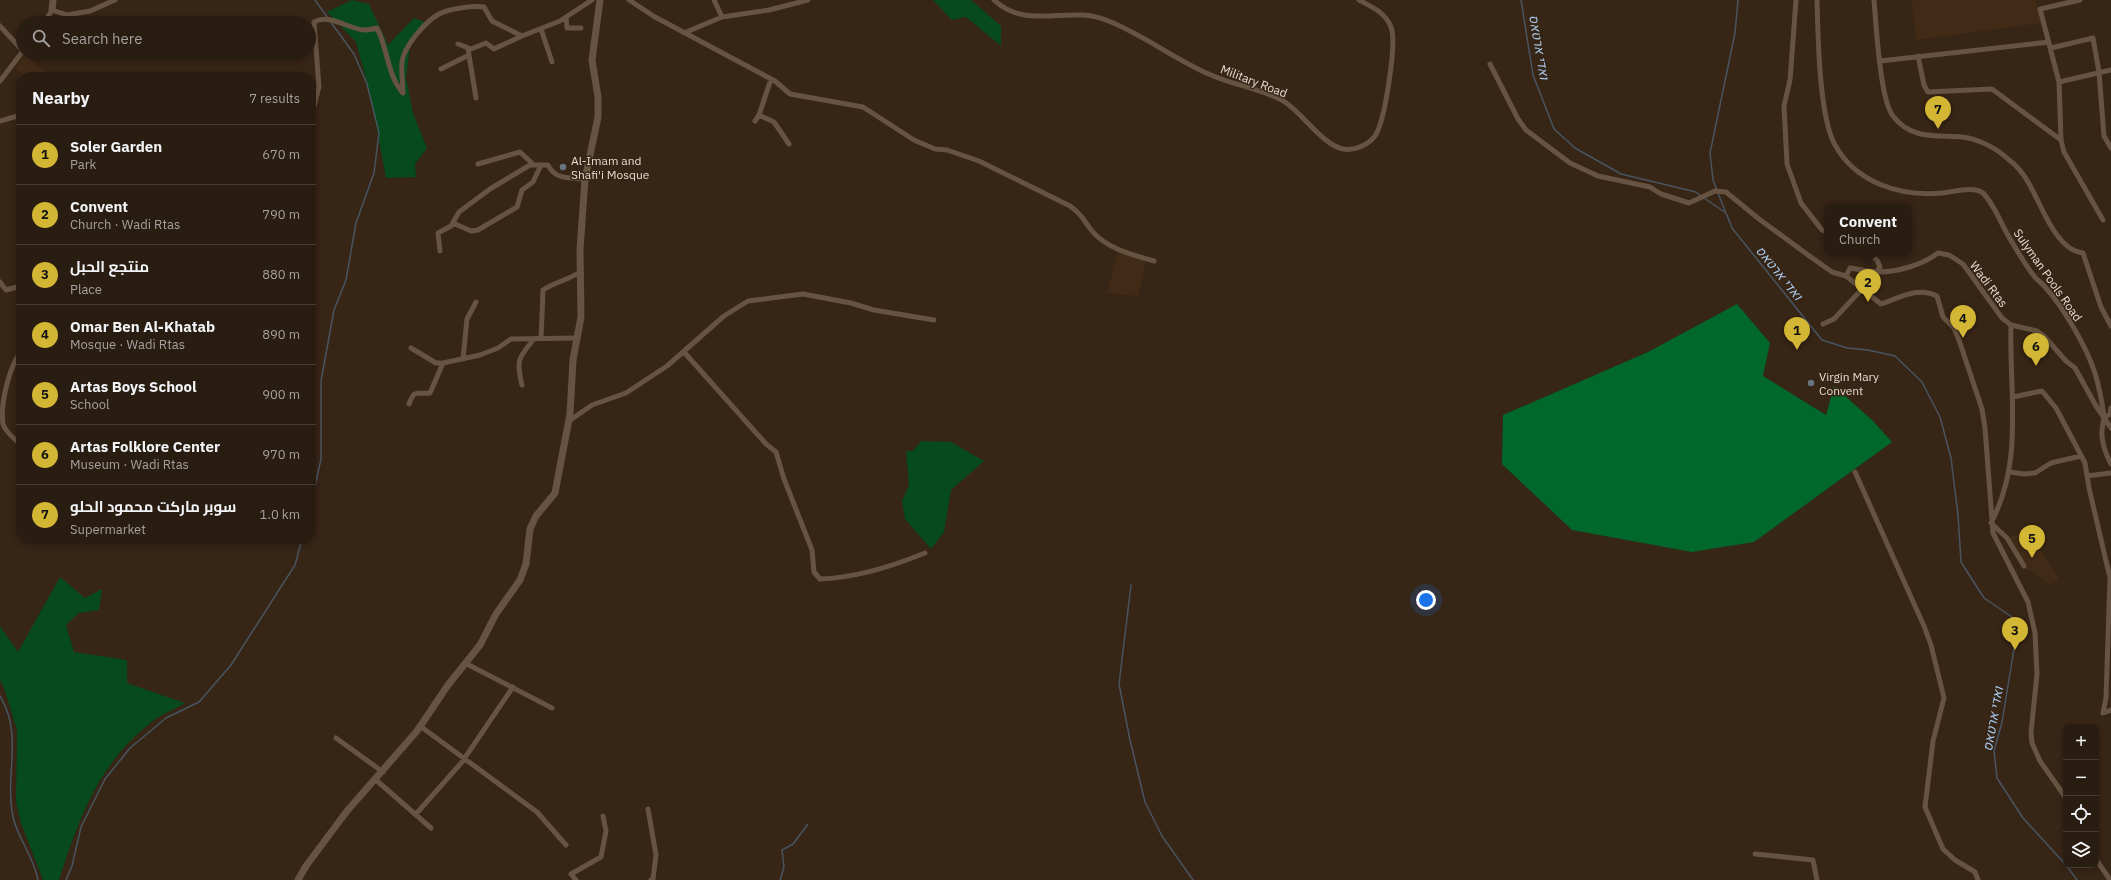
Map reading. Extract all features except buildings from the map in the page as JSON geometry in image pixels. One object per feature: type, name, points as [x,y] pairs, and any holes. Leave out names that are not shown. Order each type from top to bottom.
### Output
[{"type":"street","points":[[48,16],[52,10],[53,0]]},
{"type":"street","points":[[52,10],[66,15],[90,11],[115,0]]},
{"type":"street","points":[[458,44],[468,49],[486,43],[494,49],[566,17],[592,0]]},
{"type":"street","points":[[298,880],[306,866],[347,811],[376,780],[420,726],[448,685],[480,644],[496,614],[520,580],[523,572],[530,529],[536,516],[555,493],[558,484],[569,421],[580,317],[580,272],[585,179],[598,117],[598,97],[592,60],[600,0]]},
{"type":"street","points":[[629,0],[684,33],[771,80],[790,94],[864,107],[914,140],[935,149],[947,150],[978,161],[1070,206],[1082,214],[1093,232],[1116,249],[1154,261]]},
{"type":"street","points":[[714,0],[722,16]]},
{"type":"street","points":[[684,33],[722,16],[769,10],[808,0]]},
{"type":"street","name":"Military Road","points":[[994,0],[1008,10],[1026,16],[1071,14],[1105,19],[1210,75],[1284,101],[1329,142],[1343,149],[1352,149],[1369,143],[1380,128],[1394,40],[1387,19],[1381,13],[1359,0]]},
{"type":"street","points":[[1796,0],[1790,80],[1784,106],[1787,164],[1802,203],[1824,231]]},
{"type":"street","name":"Sulyman Pools Road","points":[[1817,0],[1824,106],[1828,129],[1835,145],[1848,162],[1860,172],[1892,190],[1907,193],[1929,194],[1975,189],[1983,192],[1991,203],[2008,237],[2034,277],[2045,287],[2056,301],[2090,358],[2097,379],[2104,418]]},
{"type":"street","points":[[1874,0],[1880,61],[1889,110],[1895,119],[1907,128],[1925,136],[1962,137],[1975,140],[1992,147],[2019,169],[2028,181],[2046,218],[2063,242],[2070,250],[2083,252],[2101,307],[2111,326]]},
{"type":"street","points":[[2080,0],[2040,9],[2060,82],[2060,140],[2067,157],[2103,220]]},
{"type":"street","points":[[316,21],[319,19],[329,20],[364,30],[377,28],[381,36],[388,65],[397,87],[403,93],[402,61],[412,41],[426,24],[440,13],[477,5],[484,7],[492,21],[522,36]]},
{"type":"street","points":[[566,17],[567,28],[581,28]]},
{"type":"street","points":[[0,26],[16,43]]},
{"type":"street","points":[[541,29],[552,62]]},
{"type":"street","points":[[1880,61],[1918,56],[2050,45],[2093,38],[2099,72],[2104,136],[2111,148]]},
{"type":"street","points":[[316,48],[319,87],[316,99]]},
{"type":"street","points":[[468,49],[476,98]]},
{"type":"street","points":[[441,69],[469,55]]},
{"type":"street","points":[[1918,56],[1924,85],[1928,92],[1992,89],[2060,140]]},
{"type":"street","points":[[0,81],[16,60]]},
{"type":"street","points":[[1490,64],[1518,119],[1526,130],[1570,163],[1598,176],[1650,187],[1661,194],[1689,203],[1715,191],[1726,192],[1759,220],[1832,272],[1846,276],[1863,288],[1881,304],[1907,294],[1929,291],[1937,296],[1945,320],[1954,328],[1983,415],[1993,533],[2000,551],[2028,602],[2035,633],[2037,674],[2031,732],[2032,743],[2040,761],[2065,796]]},
{"type":"street","points":[[2060,82],[2111,70]]},
{"type":"street","points":[[755,121],[759,115],[771,80]]},
{"type":"street","points":[[759,115],[774,122],[789,144]]},
{"type":"street","points":[[0,121],[16,116]]},
{"type":"street","points":[[478,164],[520,152],[534,165]]},
{"type":"street","points":[[440,250],[438,233],[451,226],[459,212],[490,188],[530,165],[548,165],[551,172],[557,176],[585,179]]},
{"type":"street","points":[[453,223],[471,231],[478,230],[517,207],[522,190],[533,182],[541,165]]},
{"type":"street","name":"Wadi Rtas","points":[[1846,276],[1850,268],[1877,272],[1909,267],[1930,260],[1938,253],[1949,255],[1963,264],[2002,318],[2011,325]]},
{"type":"street","points":[[1871,256],[1877,260],[1880,267],[1877,272]]},
{"type":"street","points":[[541,340],[543,290],[551,284],[570,279],[580,272]]},
{"type":"street","points":[[0,282],[6,290],[16,287]]},
{"type":"street","points":[[1823,324],[1837,316],[1851,299],[1863,288]]},
{"type":"street","points":[[569,421],[592,404],[626,393],[667,366],[724,316],[748,300],[803,294],[851,303],[874,310],[934,320]]},
{"type":"street","points":[[463,359],[467,319],[476,302]]},
{"type":"street","points":[[1991,523],[2004,497],[2013,453],[2011,325],[2037,331],[2044,336],[2074,368],[2111,428]]},
{"type":"street","points":[[411,348],[436,362],[443,363],[463,359],[498,348],[511,339],[541,340],[577,338]]},
{"type":"street","points":[[522,385],[517,367],[519,357],[534,339]]},
{"type":"street","points":[[684,352],[766,444],[776,452],[784,479],[812,550],[814,572],[820,579],[846,576],[898,564],[925,553]]},
{"type":"street","points":[[16,358],[6,384],[3,414],[3,425],[16,439]]},
{"type":"street","points":[[409,404],[412,395],[418,392],[430,393],[443,363]]},
{"type":"street","points":[[2013,397],[2042,391],[2056,408],[2085,463],[2110,578],[2106,698],[2103,713],[2111,710]]},
{"type":"street","points":[[2111,408],[2110,414],[2104,418],[2102,432],[2111,464]]},
{"type":"street","points":[[2009,472],[2024,474],[2035,473],[2051,463],[2081,456]]},
{"type":"street","points":[[1855,472],[1868,498],[1881,535],[1893,557],[1924,626],[1942,685],[1944,698],[1933,741],[1925,807],[1943,849],[1956,860],[1975,872],[1978,880]]},
{"type":"street","points":[[2087,476],[2111,473]]},
{"type":"street","points":[[1991,523],[2007,538],[2024,566]]},
{"type":"street","points":[[465,663],[552,708]]},
{"type":"street","points":[[416,814],[464,759],[513,687]]},
{"type":"street","points":[[420,726],[537,812],[566,845]]},
{"type":"street","points":[[336,738],[382,772]]},
{"type":"street","points":[[376,780],[431,828]]},
{"type":"street","points":[[648,809],[656,855],[653,879],[651,880]]},
{"type":"street","points":[[576,880],[572,874],[601,857],[606,831],[603,816]]},
{"type":"street","points":[[1755,854],[1813,860],[1817,880]]},
{"type":"street","points":[[2099,864],[2110,880]]},
{"type":"shaded area","points":[[1912,0],[2036,0],[2041,23],[1916,40]]},
{"type":"shaded area","points":[[21,60],[30,60],[45,72],[20,72],[16,68]]},
{"type":"shaded area","points":[[1119,249],[1146,261],[1138,296],[1107,293]]},
{"type":"shaded area","points":[[2025,530],[2031,535],[2060,580],[2049,585],[2036,573],[2023,568],[2008,538]]},
{"type":"green space","points":[[352,0],[369,4],[388,45],[414,18],[425,22],[410,47],[406,78],[413,113],[427,148],[415,164],[416,177],[386,178],[371,97],[356,42],[327,12]]},
{"type":"green space","points":[[933,0],[971,0],[1001,26],[1001,46],[966,17],[952,20]]},
{"type":"green space","points":[[1737,304],[1770,343],[1763,376],[1826,415],[1834,386],[1872,420],[1892,442],[1754,542],[1692,552],[1572,530],[1502,464],[1503,415],[1648,352]]},
{"type":"green space","points":[[921,441],[951,442],[984,461],[951,490],[944,532],[931,549],[905,519],[902,501],[909,485],[906,451],[913,451]]},
{"type":"green space","points":[[60,577],[85,598],[102,589],[99,610],[79,613],[66,625],[74,652],[127,660],[127,683],[185,703],[153,721],[134,737],[118,754],[93,793],[83,813],[59,880],[43,880],[21,823],[16,802],[17,730],[4,688],[0,680],[0,626],[18,652]]},
{"type":"waterway","points":[[315,0],[328,18]]},
{"type":"waterway","name":"ואדי ארטאס","points":[[1521,0],[1533,75],[1554,129],[1575,148],[1621,174],[1696,192],[1701,196]]},
{"type":"waterway","points":[[1725,211],[1713,180],[1710,153],[1735,33],[1738,0]]},
{"type":"waterway","points":[[316,482],[321,459],[321,381],[334,310],[346,280],[356,223],[374,173],[379,133],[367,84],[354,54],[330,21]]},
{"type":"waterway","name":"ואדי ארטאס","points":[[1704,198],[1726,213],[1732,228],[1822,340],[1847,348],[1868,350],[1895,356],[1922,382],[1940,417],[1951,458],[1958,515],[1961,562],[1984,598],[2015,619]]},
{"type":"waterway","points":[[66,880],[72,866],[81,827],[105,779],[130,748],[166,718],[199,702],[231,665],[295,565],[301,544]]},
{"type":"waterway","points":[[1131,585],[1119,684],[1130,740],[1145,802],[1162,836],[1193,880]]},
{"type":"waterway","name":"ואדי ארטאס","points":[[2018,625],[2002,722],[1994,751],[1997,778],[2023,818],[2063,862]]},
{"type":"waterway","points":[[0,696],[7,711],[11,726],[11,801],[13,817],[18,833],[33,864],[38,880]]},
{"type":"waterway","points":[[780,880],[784,867],[782,850],[793,844],[808,824]]},
{"type":"waterway","name":"ואדי ארטאס","points":[[2068,868],[2077,880]]},
{"type":"place","name":"سوبر ماركت محمود الحلو","points":[[1938,129]]},
{"type":"place","name":"Al-Imam and Shafi'i Mosque","points":[[563,167]]},
{"type":"place","name":"Convent","points":[[1868,302]]},
{"type":"place","name":"Omar Ben Al-Khatab","points":[[1963,338]]},
{"type":"place","name":"Soler Garden","points":[[1797,350]]},
{"type":"place","name":"Artas Folklore Center","points":[[2036,366]]},
{"type":"place","name":"Virgin Mary Convent","points":[[1811,383]]},
{"type":"place","name":"Artas Boys School","points":[[2032,558]]},
{"type":"place","name":"منتجع الحبل","points":[[2015,650]]}]
